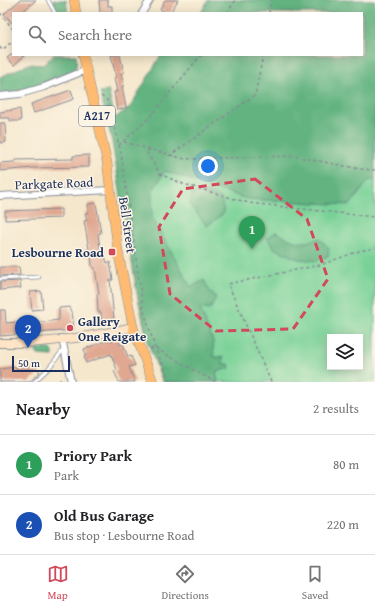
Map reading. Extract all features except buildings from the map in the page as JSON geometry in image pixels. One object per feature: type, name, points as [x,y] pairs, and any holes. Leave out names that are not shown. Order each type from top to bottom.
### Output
[{"type":"main road","points":[[74,0],[76,12]]},
{"type":"main road","name":"A217","points":[[83,56],[86,70]]},
{"type":"main road","name":"Bell Street","points":[[86,70],[107,162],[118,251],[133,327],[153,382]]},
{"type":"main road","points":[[0,342],[25,343],[133,327]]},
{"type":"street","points":[[143,12],[150,0]]},
{"type":"street","points":[[0,96],[20,94],[44,87],[86,70]]},
{"type":"street","name":"Parkgate Road","points":[[0,196],[110,190]]},
{"type":"street","points":[[62,338],[63,350],[72,382]]},
{"type":"lane","points":[[48,0],[54,12]]},
{"type":"lane","points":[[0,279],[40,277]]},
{"type":"lane","points":[[34,382],[48,370],[63,350]]},
{"type":"path","points":[[228,12],[236,0]]},
{"type":"path","points":[[269,12],[271,0]]},
{"type":"path","points":[[0,15],[12,28]]},
{"type":"path","points":[[0,47],[2,50],[12,42]]},
{"type":"path","points":[[119,145],[148,119],[200,56]]},
{"type":"path","points":[[169,156],[255,95],[263,56]]},
{"type":"path","points":[[107,100],[119,145],[143,308],[155,348],[171,382]]},
{"type":"path","points":[[124,142],[169,156],[185,159],[293,156],[360,169],[375,170]]},
{"type":"path","points":[[150,150],[146,151],[160,174],[183,184],[249,203],[375,217]]},
{"type":"path","points":[[271,382],[228,284],[320,265],[359,251],[375,248]]},
{"type":"path","points":[[96,317],[101,328]]},
{"type":"path","points":[[155,348],[215,382]]},
{"type":"highlighted area","points":[[255,179],[307,219],[328,279],[293,329],[216,331],[170,294],[159,227],[183,189]]},
{"type":"green space","points":[[53,0],[66,0],[68,12],[57,12]]},
{"type":"green space","points":[[208,0],[375,0],[375,181],[369,180],[350,205],[247,199],[165,171],[152,192],[152,217],[191,287],[204,280],[210,292],[216,297],[211,308],[200,309],[213,341],[214,357],[223,357],[223,364],[229,364],[230,368],[216,372],[218,382],[163,382],[148,343],[137,293],[112,142],[100,92],[108,90],[115,118],[130,107],[160,56],[363,56],[363,12],[202,12]]},
{"type":"green space","points":[[52,56],[76,56],[77,62],[75,69],[57,78],[20,91],[0,94],[0,77],[29,64],[43,65]]},
{"type":"green space","points":[[125,139],[375,181],[375,382],[163,382],[148,343],[137,293]]},
{"type":"green space","points":[[206,192],[221,198],[224,213],[207,226],[190,205],[192,194]]},
{"type":"green space","points":[[276,232],[297,242],[306,242],[319,238],[329,248],[328,256],[317,261],[298,259],[275,249],[267,238]]},
{"type":"green space","points":[[34,348],[51,349],[53,356],[38,355]]},
{"type":"place","name":"Priory Park","points":[[252,249]]},
{"type":"place","name":"Lesbourne Road","points":[[112,252]]},
{"type":"place","name":"Gallery One Reigate","points":[[70,328]]},
{"type":"place","name":"Old Bus Garage","points":[[28,348]]}]
